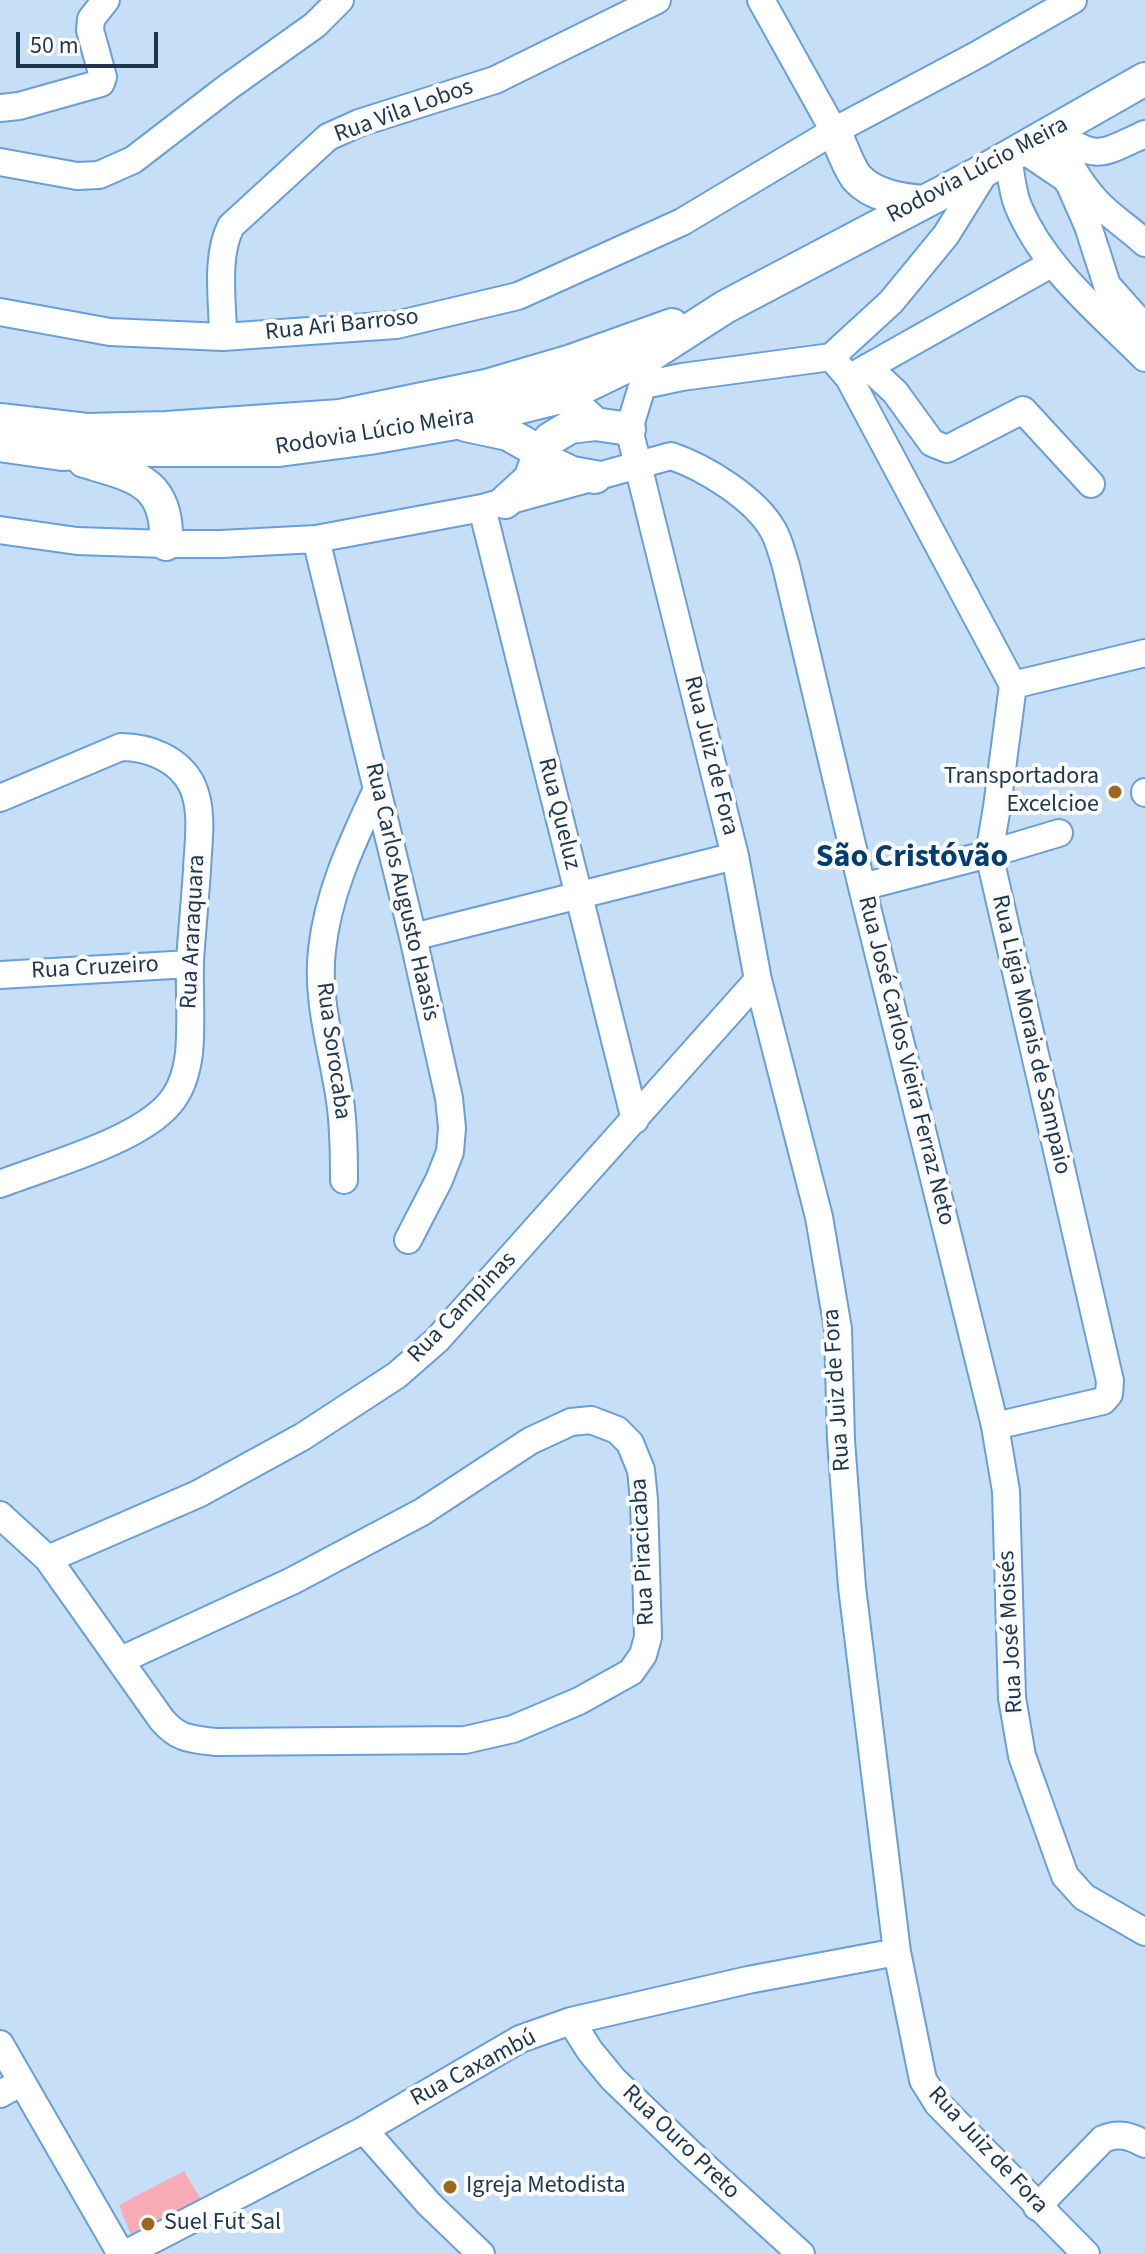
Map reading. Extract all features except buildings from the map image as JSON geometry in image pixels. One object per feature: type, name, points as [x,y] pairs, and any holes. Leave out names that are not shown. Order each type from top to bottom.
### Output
[{"type":"main road","name":"Rodovia Lúcio Meira","points":[[0,445],[62,454],[141,450],[279,450],[455,423],[565,396],[652,354],[725,307],[1006,158],[1145,79]]},
{"type":"main road","points":[[834,131],[857,178],[891,197],[924,202]]},
{"type":"main road","points":[[848,241],[854,220],[857,178]]},
{"type":"main road","name":"Rodovia Lúcio Meira","points":[[0,420],[87,430],[258,423],[340,416],[486,386],[571,361],[725,307]]},
{"type":"main road","points":[[340,416],[364,421],[398,421],[544,392],[565,396],[595,424]]},
{"type":"main road","points":[[455,423],[508,434],[540,452],[553,464],[572,473],[595,477]]},
{"type":"main road","points":[[494,505],[530,479],[540,452],[550,439],[570,427],[595,424],[629,429]]},
{"type":"main road","points":[[62,454],[130,474],[145,484],[165,511],[166,544]]},
{"type":"street","points":[[0,108],[19,106],[101,83],[103,77],[90,30],[91,19],[106,0]]},
{"type":"street","points":[[0,162],[77,176],[99,175],[133,160],[315,25],[340,0]]},
{"type":"street","name":"Rua Vila Lobos","points":[[223,337],[224,239],[231,226],[328,137],[359,123],[495,80],[657,0]]},
{"type":"street","points":[[761,0],[834,131]]},
{"type":"street","name":"Rua Ari Barroso","points":[[0,312],[110,332],[223,337],[396,325],[518,296],[682,222],[834,131],[1073,0]]},
{"type":"street","points":[[1053,132],[1094,153],[1107,152],[1145,134]]},
{"type":"street","points":[[1053,132],[1088,192],[1145,243]]},
{"type":"street","points":[[1006,158],[1017,203],[1028,228],[1051,264],[1145,358]]},
{"type":"street","points":[[1006,158],[1065,178],[1088,226],[1107,285],[1145,328]]},
{"type":"street","points":[[644,385],[831,357],[891,302],[1006,158]]},
{"type":"street","points":[[858,373],[1051,264]]},
{"type":"street","points":[[629,429],[652,354]]},
{"type":"street","points":[[831,357],[895,392],[932,443],[947,449],[1023,410],[1091,484]]},
{"type":"street","points":[[858,373],[1013,685],[1145,653]]},
{"type":"street","name":"Rua Juiz de Fora","points":[[629,429],[735,856],[758,980],[819,1217],[838,1329],[841,1440],[852,1587],[897,1952],[923,2080],[938,2104],[1086,2254]]},
{"type":"street","name":"Rua José Carlos Vieira Ferraz Neto","points":[[0,530],[77,541],[166,544],[316,539],[494,505],[671,456],[713,476],[757,509],[773,530],[786,566],[995,1426]]},
{"type":"street","name":"Rua Queluz","points":[[494,505],[578,895],[635,1120]]},
{"type":"street","name":"Rua Carlos Augusto Haasis","points":[[316,539],[449,1098],[452,1128],[450,1152],[408,1240]]},
{"type":"street","name":"Rua Ligia Morais de Sampaio","points":[[995,1426],[1103,1401],[1110,1387],[989,854],[1013,685]]},
{"type":"street","name":"Rua Araraquara","points":[[0,798],[121,747],[139,747],[159,753],[181,769],[191,783],[197,801],[199,832],[190,964],[189,1055],[180,1087],[169,1104],[147,1124],[114,1141],[0,1184]]},
{"type":"street","name":"Rua Sorocaba","points":[[344,1180],[344,1136],[322,995],[321,952],[329,905],[377,789]]},
{"type":"street","points":[[862,887],[1059,833]]},
{"type":"street","points":[[413,937],[735,856]]},
{"type":"street","name":"Rua Cruzeiro","points":[[0,975],[190,964]]},
{"type":"street","name":"Rua Campinas","points":[[48,1559],[198,1494],[302,1437],[397,1375],[437,1340],[758,980]]},
{"type":"street","name":"Rua Piracicaba","points":[[0,1515],[48,1559],[162,1720],[183,1737],[216,1742],[465,1740],[513,1729],[579,1701],[631,1672],[643,1655],[648,1637],[641,1470],[630,1443],[617,1430],[591,1420],[571,1422],[530,1441],[422,1512],[208,1621],[121,1660]]},
{"type":"street","name":"Rua José Moisés","points":[[995,1426],[1006,1491],[1012,1698],[1022,1756],[1065,1876],[1084,1897],[1145,1932]]},
{"type":"street","name":"Rua Caxambú","points":[[123,2254],[364,2130],[520,2039],[571,2021],[748,1980],[897,1952]]},
{"type":"street","name":"Rua Ouro Preto","points":[[571,2021],[613,2079],[801,2254]]},
{"type":"street","points":[[0,2044],[11,2088],[123,2254]]},
{"type":"street","points":[[364,2130],[429,2204],[481,2254]]},
{"type":"street","points":[[1037,2207],[1103,2139],[1123,2134],[1145,2144]]},
{"type":"shaded area","name":"Suel Fut Sal","points":[[184,2171],[205,2206],[134,2242],[119,2205]]},
{"type":"place","name":"Transportadora Excelcioe","points":[[1115,792]]},
{"type":"place","name":"Igreja Metodista","points":[[450,2187]]},
{"type":"place","name":"Suel Fut Sal","points":[[148,2224]]},
{"type":"district","name":"São Cristóvão","points":[[912,859]]}]
